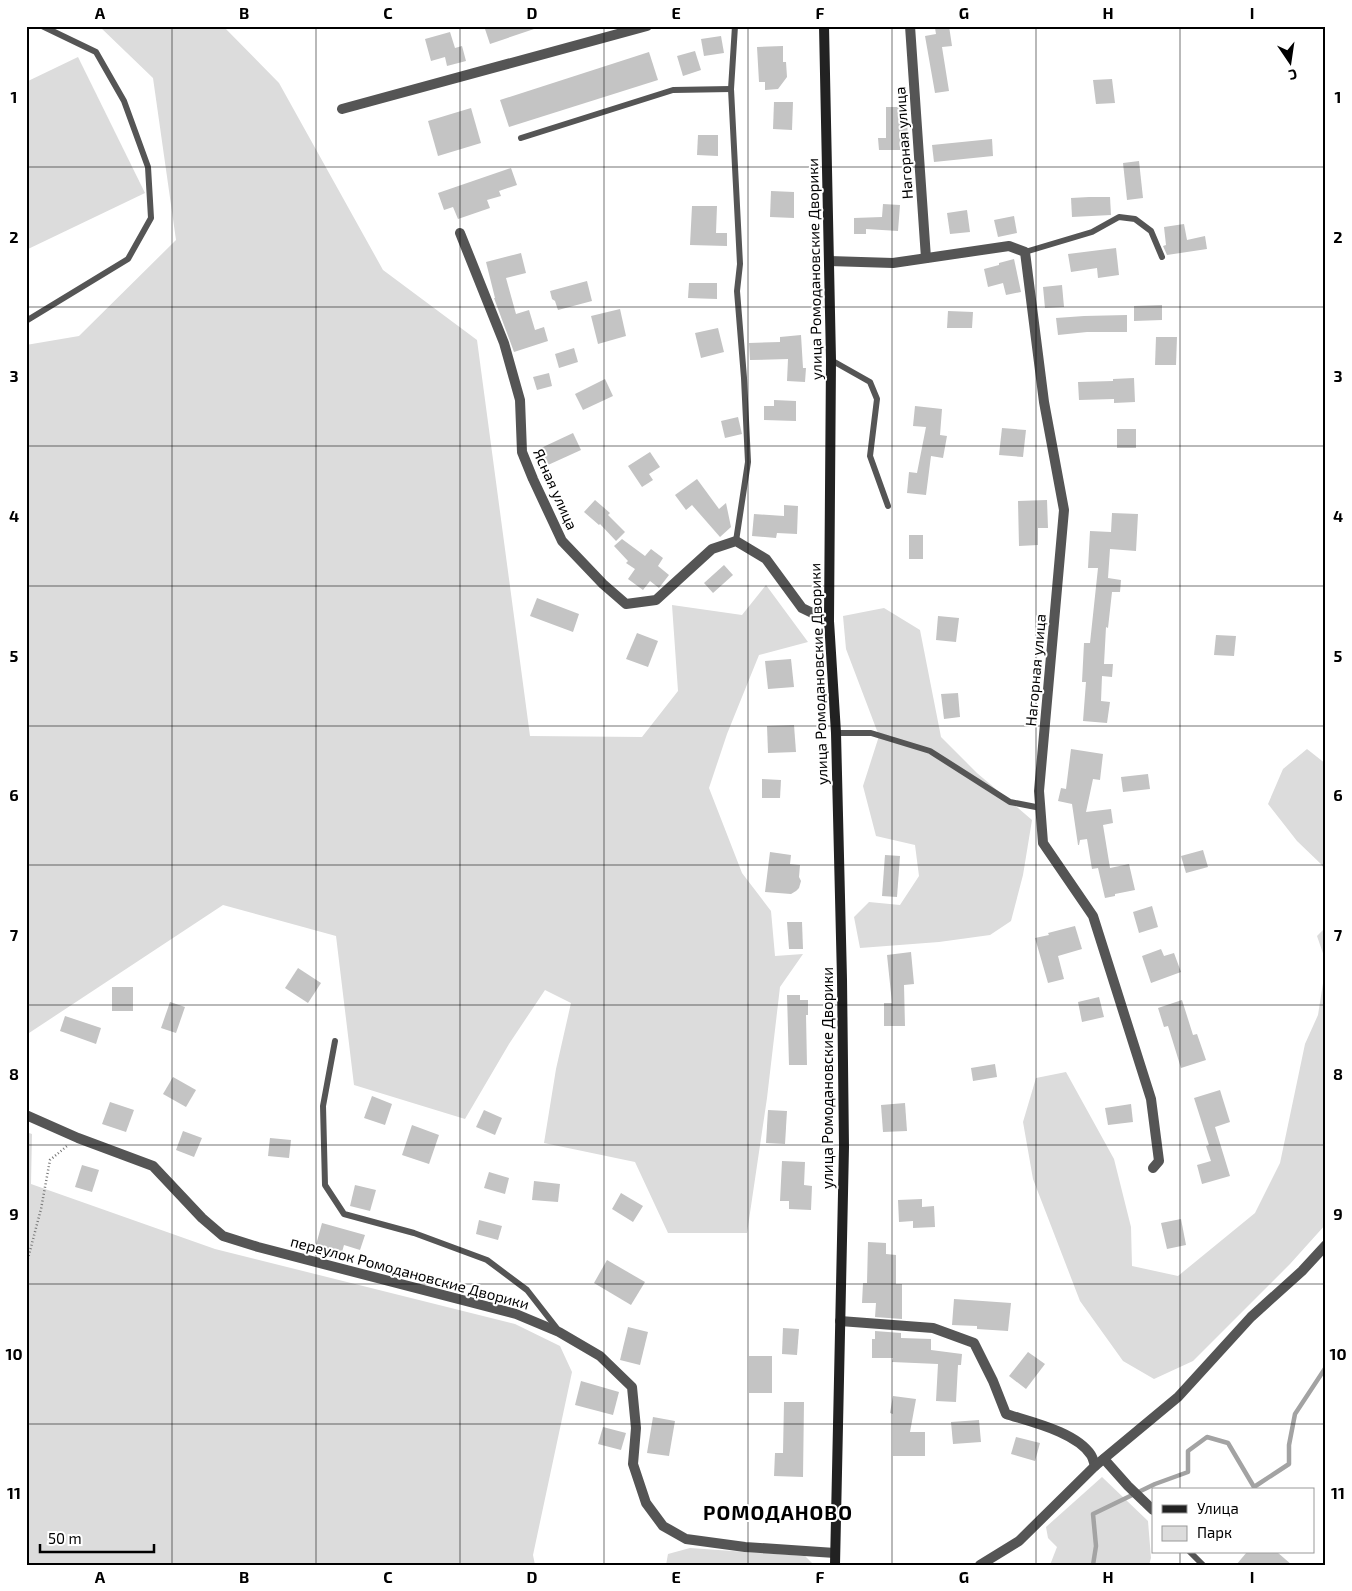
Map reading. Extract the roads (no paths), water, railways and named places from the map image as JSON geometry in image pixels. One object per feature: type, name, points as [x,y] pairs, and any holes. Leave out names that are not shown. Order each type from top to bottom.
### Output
[{"type":"street","points":[[342,109],[647,26]]},
{"type":"street","name":"улица Ромодановские Дворики","points":[[824,26],[831,360],[829,621],[836,733],[844,1127],[835,1565]]},
{"type":"street","name":"Нагорная улица","points":[[910,26],[926,258]]},
{"type":"street","name":"Ясная улица","points":[[460,233],[504,343],[520,400],[522,452],[562,540],[603,584],[626,604],[656,600],[712,549],[736,541]]},
{"type":"street","points":[[829,261],[893,263],[1009,246],[1025,252]]},
{"type":"street","name":"Нагорная улица","points":[[1025,252],[1044,402],[1064,510],[1039,791],[1043,843],[1092,916],[1151,1099],[1159,1161],[1152,1168]]},
{"type":"street","points":[[736,541],[766,559],[802,608],[829,621]]},
{"type":"street","name":"переулок Ромодановские Дворики","points":[[26,1115],[78,1138],[153,1166],[202,1218],[223,1236],[258,1247],[516,1314],[559,1332],[600,1356],[632,1387],[636,1428],[633,1464],[646,1503],[664,1526],[686,1539],[745,1547],[835,1553]]},
{"type":"street","points":[[980,1565],[1019,1541],[1095,1466],[1178,1397],[1251,1316],[1302,1271],[1326,1245]]},
{"type":"street","points":[[840,1321],[933,1328],[974,1344],[993,1381],[1006,1414],[1056,1430],[1080,1444],[1091,1456],[1095,1466]]},
{"type":"street","points":[[1104,1459],[1152,1509]]},
{"type":"lane","points":[[26,321],[128,259],[151,218],[148,167],[124,101],[96,52],[42,26]]},
{"type":"lane","points":[[735,26],[731,89],[740,264],[737,291],[748,462],[736,541]]},
{"type":"lane","points":[[521,138],[674,90],[731,89]]},
{"type":"lane","points":[[1025,252],[1092,232],[1119,217],[1135,219],[1151,231],[1162,257]]},
{"type":"lane","points":[[831,360],[870,382],[877,398],[870,456],[888,506]]},
{"type":"lane","points":[[836,733],[871,733],[930,751],[1010,802],[1041,808]]},
{"type":"lane","points":[[335,1041],[323,1106],[325,1185],[344,1214],[414,1233],[487,1260],[527,1290],[559,1332]]},
{"type":"lane","points":[[1192,1554],[1203,1565]]},
{"type":"waterway","points":[[1093,1565],[1096,1546],[1093,1514],[1155,1484],[1188,1472],[1188,1451],[1207,1437],[1228,1443],[1254,1487],[1289,1464],[1289,1445],[1295,1414],[1326,1367]]},
{"type":"district","name":"РОМОДАНОВО","points":[[778,1512]]}]
